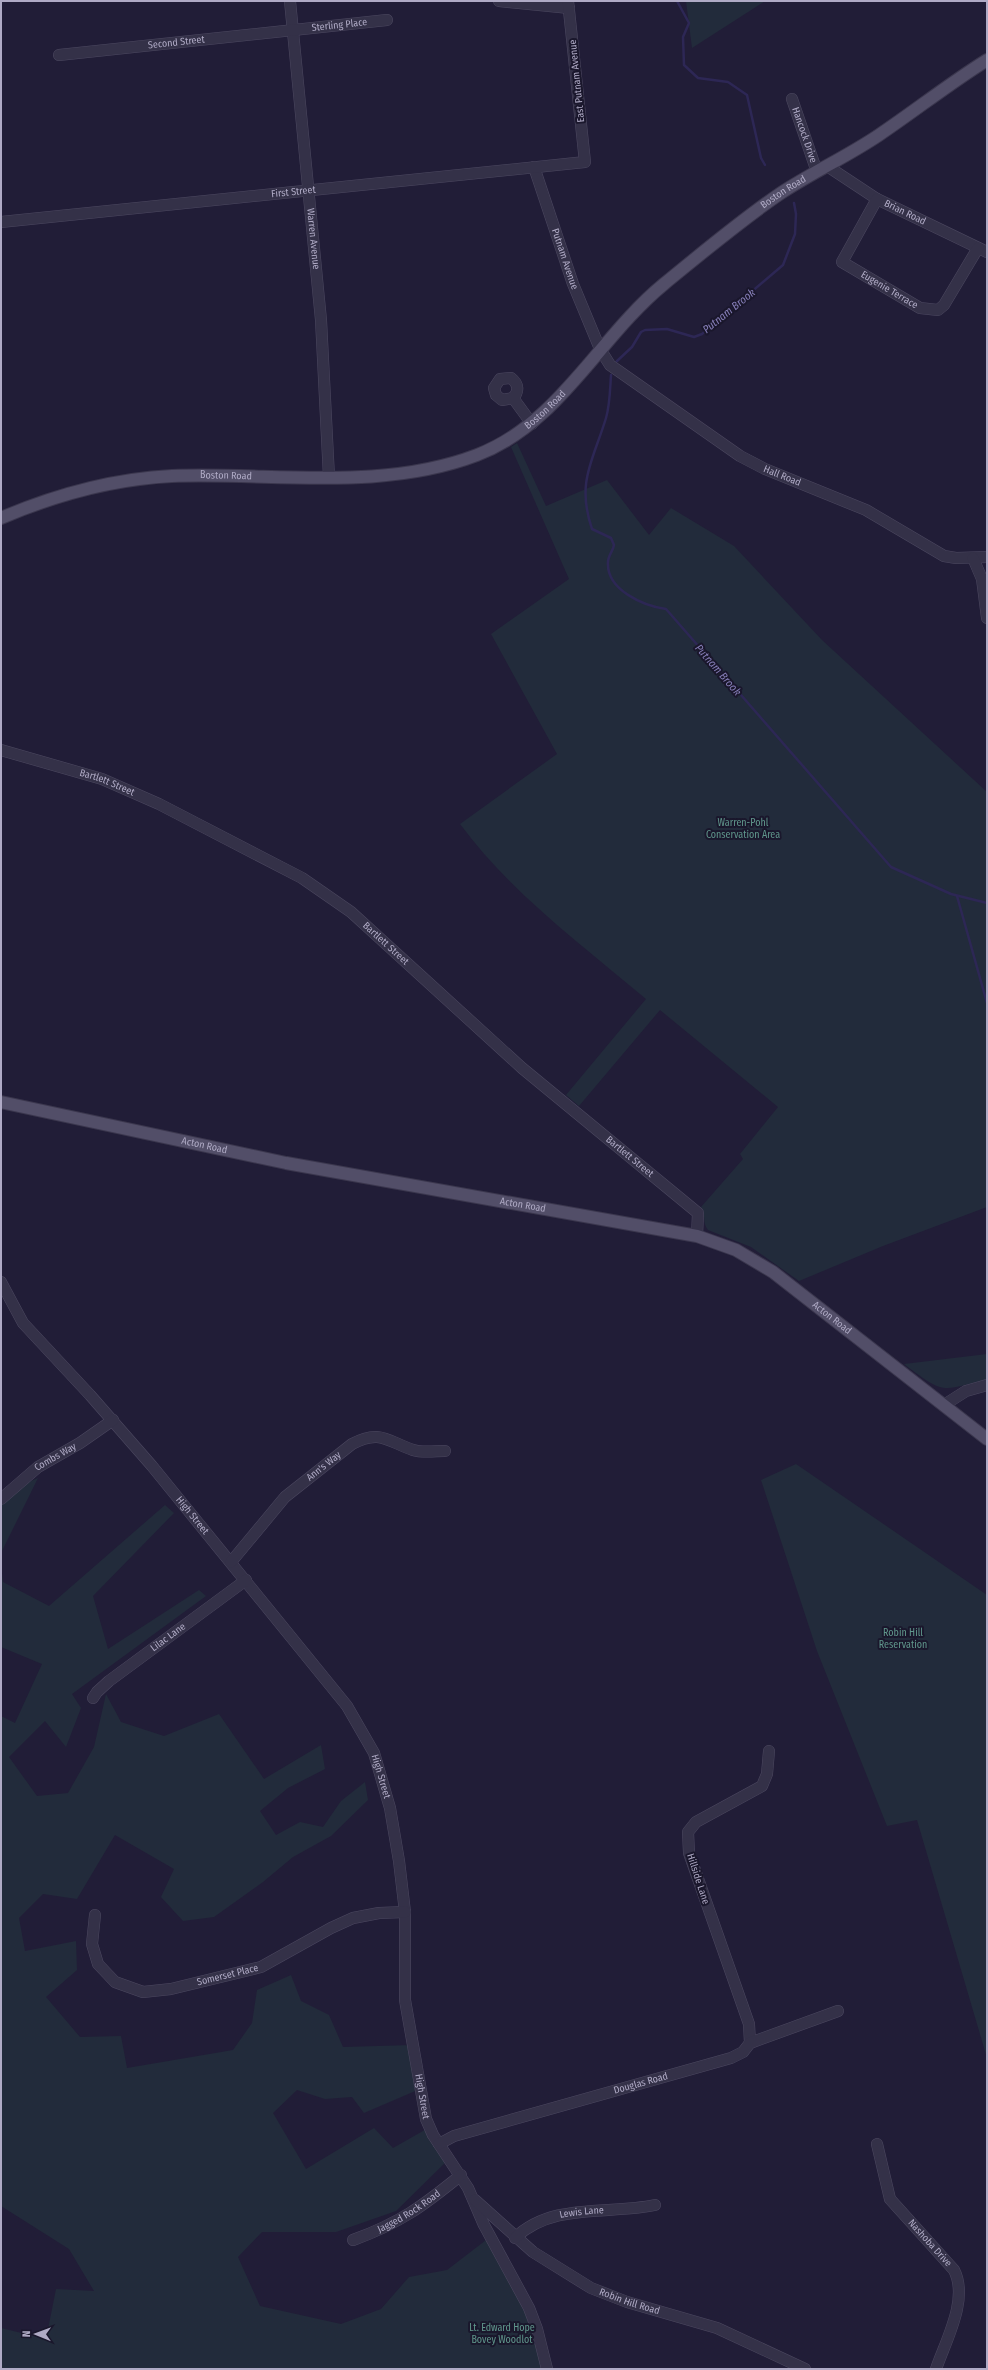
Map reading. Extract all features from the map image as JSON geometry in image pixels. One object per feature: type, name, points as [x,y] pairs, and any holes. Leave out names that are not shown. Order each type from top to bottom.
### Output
[{"type":"main road","name":"Boston Road","points":[[1,518],[43,500],[80,490],[170,476],[329,477],[394,474],[438,467],[495,447],[532,424],[556,401],[632,313],[664,284],[778,195],[880,134],[987,60]]},
{"type":"main road","name":"Acton Road","points":[[1,1102],[286,1164],[697,1236],[736,1250],[773,1272],[987,1439]]},
{"type":"street","name":"Warren Avenue","points":[[290,1],[321,320],[329,477]]},
{"type":"street","points":[[499,1],[568,4]]},
{"type":"street","name":"East Putnam Avenue","points":[[568,4],[585,162]]},
{"type":"street","name":"Sterling Place","points":[[293,29],[387,20]]},
{"type":"street","name":"Second Street","points":[[59,55],[293,29]]},
{"type":"street","name":"Hancock Drive","points":[[792,98],[822,169]]},
{"type":"street","name":"First Street","points":[[1,222],[309,189],[585,162]]},
{"type":"street","name":"Putnam Avenue","points":[[534,167],[573,284],[600,349]]},
{"type":"street","name":"Brian Road","points":[[822,169],[876,199],[983,250]]},
{"type":"street","name":"Eugenie Terrace","points":[[876,199],[842,262],[920,308],[938,310],[944,305],[983,250]]},
{"type":"street","name":"Hall Road","points":[[600,349],[610,365],[740,456],[764,470],[866,510],[942,555],[952,558],[987,557]]},
{"type":"street","points":[[513,398],[532,424]]},
{"type":"street","points":[[974,558],[982,579],[987,618]]},
{"type":"street","name":"Bartlett Street","points":[[1,750],[102,779],[159,804],[302,878],[352,912],[522,1068],[698,1213],[697,1236]]},
{"type":"street","name":"High Street","points":[[1,1282],[22,1323],[113,1420],[246,1580],[347,1706],[374,1752],[386,1788],[392,1815],[405,1912],[403,1972],[406,2007],[423,2106],[430,2127],[439,2144],[461,2175],[475,2200],[484,2225],[534,2318],[547,2369]]},
{"type":"street","points":[[944,1405],[966,1391],[987,1385]]},
{"type":"street","name":"Combs Way","points":[[1,1500],[38,1467],[80,1443],[113,1420]]},
{"type":"street","name":"Ann's Way","points":[[231,1562],[285,1497],[352,1444],[362,1438],[379,1436],[414,1450],[445,1451]]},
{"type":"street","name":"Lilac Lane","points":[[93,1698],[96,1692],[109,1681],[246,1580]]},
{"type":"street","name":"Hillside Lane","points":[[750,2043],[749,2024],[712,1922],[689,1853],[687,1839],[691,1826],[696,1822],[762,1786],[767,1774],[769,1751]]},
{"type":"street","name":"Somerset Place","points":[[95,1915],[92,1944],[98,1964],[115,1982],[143,1992],[179,1987],[261,1967],[331,1928],[353,1918],[379,1913],[405,1912]]},
{"type":"street","name":"Douglas Road","points":[[439,2144],[454,2136],[731,2058],[743,2052],[750,2043],[838,2011]]},
{"type":"street","name":"Nashoba Drive","points":[[877,2144],[890,2198],[954,2270],[959,2279],[960,2292],[958,2306],[936,2369]]},
{"type":"street","name":"Jagged Rock Road","points":[[353,2240],[382,2229],[410,2215],[461,2175]]},
{"type":"street","name":"Robin Hill Road","points":[[475,2200],[515,2238],[533,2252],[596,2291],[717,2328],[805,2369]]},
{"type":"street","name":"Lewis Lane","points":[[515,2238],[524,2231],[543,2221],[566,2214],[636,2209],[655,2205]]},
{"type":"green space","points":[[686,1],[765,1],[692,48]]},
{"type":"green space","name":"Warren-Pohl Conservation Area","points":[[517,443],[546,506],[607,480],[649,535],[671,508],[734,546],[822,640],[987,792],[987,1207],[883,1246],[799,1281],[751,1247],[708,1230],[701,1207],[743,1159],[740,1154],[778,1107],[660,1010],[579,1106],[566,1095],[646,999],[572,938],[524,895],[501,873],[460,824],[557,754],[491,634],[569,579],[511,447]]},
{"type":"green space","points":[[987,1354],[987,1379],[951,1388],[943,1388],[927,1381],[904,1364]]},
{"type":"green space","name":"Robin Hill Reservation","points":[[796,1464],[987,1595],[987,2058],[917,1820],[887,1826],[817,1651],[761,1480]]},
{"type":"green space","points":[[38,1478],[1,1553],[1,1499],[13,1489]]},
{"type":"green space","name":"Lt. Edward Hope Bovey Woodlot","points":[[165,1505],[174,1513],[93,1596],[108,1649],[199,1590],[206,1596],[72,1694],[81,1708],[66,1747],[45,1721],[9,1757],[37,1796],[68,1793],[94,1747],[106,1694],[121,1722],[164,1736],[219,1714],[264,1779],[321,1745],[325,1769],[288,1788],[260,1811],[276,1835],[300,1822],[323,1827],[341,1801],[365,1782],[368,1800],[331,1836],[293,1857],[263,1882],[214,1917],[183,1921],[161,1897],[174,1869],[115,1835],[77,1899],[43,1894],[19,1918],[25,1951],[76,1941],[77,1970],[46,1997],[80,2037],[121,2036],[127,2068],[233,2050],[252,2023],[257,1990],[291,1975],[301,2001],[329,2015],[343,2047],[412,2045],[420,2089],[364,2113],[352,2097],[325,2099],[297,2090],[273,2113],[306,2169],[374,2128],[393,2148],[430,2127],[449,2159],[396,2211],[336,2232],[262,2232],[238,2257],[260,2306],[341,2324],[381,2309],[409,2277],[447,2270],[490,2237],[529,2308],[547,2369],[1,2369],[1,2328],[46,2339],[56,2289],[94,2291],[69,2249],[1,2206],[1,1716],[15,1723],[42,1664],[1,1647],[1,1565],[3,1582],[49,1606]]},
{"type":"waterway","name":"Putnam Brook","points":[[677,1],[689,23],[683,37],[684,65],[698,78],[728,82],[747,95],[761,158],[765,165]]},
{"type":"waterway","name":"Putnam Brook","points":[[617,361],[632,347],[641,332],[645,330],[667,329],[694,337],[702,334],[783,265],[795,234],[796,214],[794,203]]},
{"type":"waterway","name":"Putnam Brook","points":[[611,375],[610,397],[607,413],[588,472],[586,498],[587,512],[592,529],[611,538],[614,545],[608,562],[609,572],[613,581],[628,595],[637,600],[666,609],[891,867],[951,894],[987,903]]},
{"type":"waterway","points":[[957,896],[987,1003]]}]
